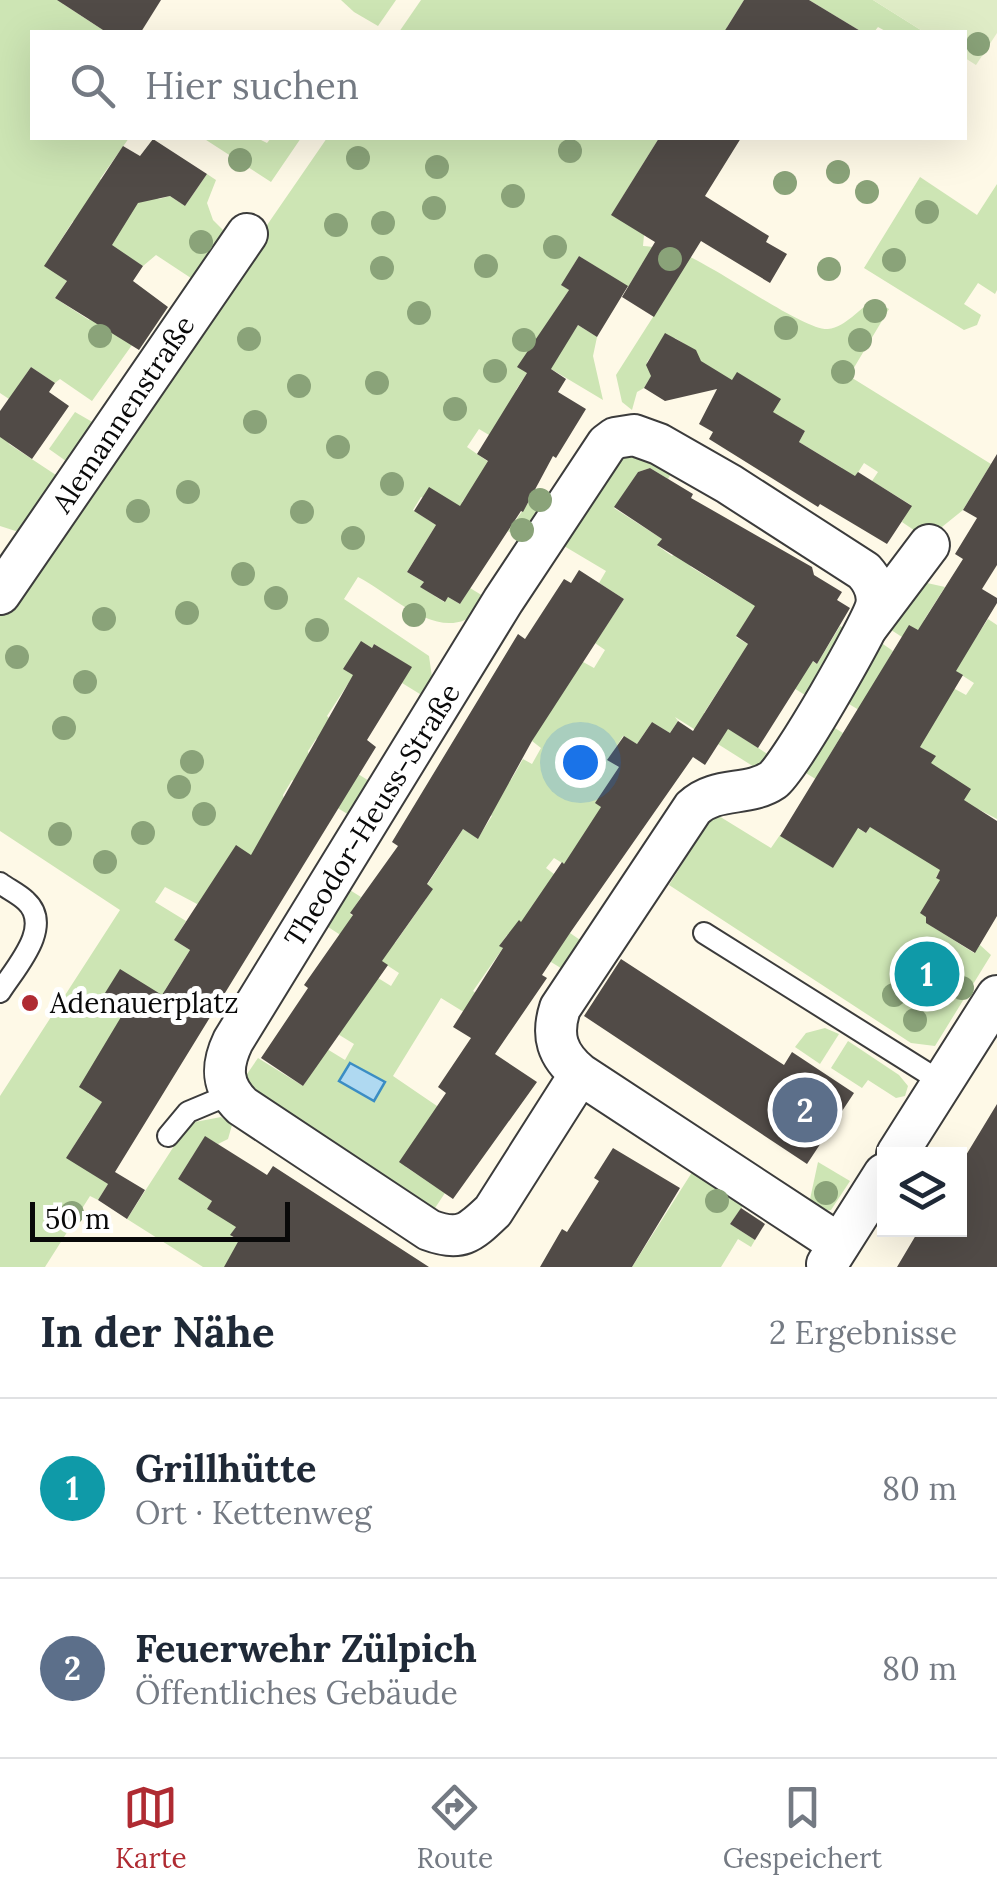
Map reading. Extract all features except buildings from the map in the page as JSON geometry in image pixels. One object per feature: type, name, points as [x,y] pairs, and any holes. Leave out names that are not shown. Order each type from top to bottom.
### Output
[{"type":"street","name":"Alemannenstraße","points":[[0,594],[246,234]]},
{"type":"street","name":"Theodor-Heuss-Straße","points":[[231,1094],[224,1073],[233,1041],[504,601],[600,454],[615,438],[634,434],[660,444],[864,570],[873,582],[876,596],[867,628]]},
{"type":"street","name":"Theodor-Heuss-Straße","points":[[832,1255],[580,1074],[564,1059],[557,1044],[555,1022],[560,1008],[694,808],[713,794],[769,782],[792,760],[867,628],[930,545]]},
{"type":"street","points":[[901,1147],[997,996]]},
{"type":"street","points":[[231,1094],[242,1106],[428,1230],[446,1236],[474,1229],[492,1211],[580,1074]]},
{"type":"street","points":[[832,1255],[877,1185]]},
{"type":"lane","points":[[0,883],[28,903],[37,923],[34,937],[0,992]]},
{"type":"lane","points":[[704,933],[943,1082]]},
{"type":"lane","points":[[168,1136],[188,1112],[231,1094]]},
{"type":"green space","points":[[0,0],[64,0],[63,4],[103,30],[30,30],[30,140],[128,140],[100,179],[137,203],[146,190],[159,199],[170,196],[185,206],[207,174],[216,180],[207,203],[213,220],[232,239],[200,284],[156,255],[143,266],[73,221],[45,265],[67,281],[55,298],[89,320],[101,303],[132,345],[92,401],[60,379],[55,383],[31,367],[9,399],[0,393]]},
{"type":"green space","points":[[341,0],[396,0],[378,26]]},
{"type":"green space","points":[[421,0],[744,0],[727,27],[732,30],[400,30]]},
{"type":"green space","points":[[809,0],[873,0],[921,30],[878,27],[859,30]]},
{"type":"green space","points":[[873,0],[997,0],[997,33],[976,65],[967,59],[967,30],[921,30]]},
{"type":"green space","points":[[206,140],[267,143],[300,140],[271,182]]},
{"type":"green space","points":[[326,140],[658,140],[612,214],[644,235],[643,246],[670,249],[690,257],[816,327],[835,328],[874,301],[889,309],[849,376],[991,464],[963,510],[927,539],[902,522],[911,505],[872,481],[878,472],[864,463],[839,502],[826,494],[842,468],[799,442],[805,431],[791,423],[749,452],[773,412],[724,382],[726,377],[697,359],[694,350],[675,338],[654,352],[647,362],[652,375],[637,392],[632,410],[622,402],[616,375],[674,284],[642,264],[628,287],[579,256],[562,285],[569,290],[548,322],[570,337],[578,325],[597,337],[593,356],[603,400],[526,354],[527,373],[516,390],[522,394],[509,447],[479,429],[467,447],[490,463],[462,502],[478,513],[421,497],[413,510],[436,525],[407,572],[444,602],[448,597],[460,604],[470,588],[488,599],[471,616],[451,623],[437,622],[358,577],[344,599],[429,656],[433,684],[428,699],[402,683],[411,667],[374,644],[327,716],[331,720],[320,738],[308,751],[309,756],[374,784],[354,818],[292,780],[283,795],[298,858],[197,904],[165,887],[155,902],[186,921],[174,940],[190,950],[165,990],[184,1001],[96,1080],[88,1093],[127,1118],[118,1132],[92,1117],[67,1157],[108,1184],[98,1200],[90,1196],[45,1267],[0,1267],[0,1096],[120,910],[0,831],[0,613]]},
{"type":"green space","points":[[920,177],[977,215],[997,184],[997,290],[995,294],[978,283],[964,304],[981,315],[977,325],[964,330],[864,268]]},
{"type":"green space","points":[[75,412],[101,427],[73,466],[49,449]]},
{"type":"green space","points":[[0,416],[9,444],[65,481],[28,535],[0,526]]},
{"type":"green space","points":[[637,454],[673,470],[668,479],[650,468],[638,472],[614,508],[662,539],[658,546],[672,556],[680,549],[691,567],[742,598],[763,594],[736,637],[756,649],[766,633],[817,664],[840,626],[845,629],[805,695],[745,658],[734,666],[704,713],[775,759],[759,770],[675,717],[678,721],[670,733],[652,722],[637,744],[623,736],[608,760],[620,768],[601,807],[585,877],[554,858],[546,868],[554,874],[570,933],[583,942],[564,970],[507,935],[500,945],[503,948],[473,991],[508,1016],[498,1033],[441,998],[393,1076],[437,1106],[435,1123],[406,1167],[445,1193],[435,1208],[303,1127],[245,1077],[258,1058],[303,1086],[327,1049],[345,1060],[354,1044],[315,1020],[378,978],[391,986],[399,973],[322,923],[345,887],[361,897],[350,914],[395,943],[426,899],[427,885],[463,829],[478,838],[492,816],[452,790],[502,774],[511,780],[523,759],[532,764],[541,748],[532,741],[576,658],[594,668],[605,650],[595,643],[624,599],[599,583],[606,571],[564,546],[609,471],[623,456]]},
{"type":"green space","points":[[536,492],[549,499],[524,541],[508,531]]},
{"type":"green space","points":[[918,581],[945,587],[924,620],[969,648],[988,619],[997,625],[997,819],[978,809],[936,877],[940,880],[933,927],[974,953],[980,945],[991,955],[935,1046],[911,1043],[669,885],[714,813],[771,848],[780,835],[833,868],[857,828],[866,833],[877,817],[801,770],[830,725],[843,733],[826,761],[935,756],[844,701],[880,642],[893,651],[877,679],[955,689],[966,695],[974,683],[888,628]]},
{"type":"green space","points":[[825,1028],[839,1034],[820,1064],[795,1047],[806,1033]]},
{"type":"green space","points":[[848,1041],[899,1075],[908,1086],[905,1096],[896,1098],[868,1080],[862,1088],[831,1068]]},
{"type":"green space","points":[[221,1117],[232,1125],[228,1139],[218,1144],[205,1137],[178,1179],[212,1201],[208,1209],[239,1221],[231,1236],[260,1253],[311,1267],[203,1267],[127,1219],[185,1129],[195,1122]]},
{"type":"green space","points":[[818,1162],[850,1181],[831,1210],[823,1211],[809,1204]]},
{"type":"green space","points":[[696,1166],[747,1200],[730,1224],[755,1240],[751,1247],[738,1239],[721,1267],[632,1267]]},
{"type":"water","points":[[350,1063],[385,1082],[374,1101],[339,1081]]},
{"type":"place","name":"Grillhütte","points":[[927,974]]},
{"type":"place","name":"Adenauerplatz","points":[[30,1003]]},
{"type":"place","name":"Feuerwehr Zülpich","points":[[805,1110]]}]
